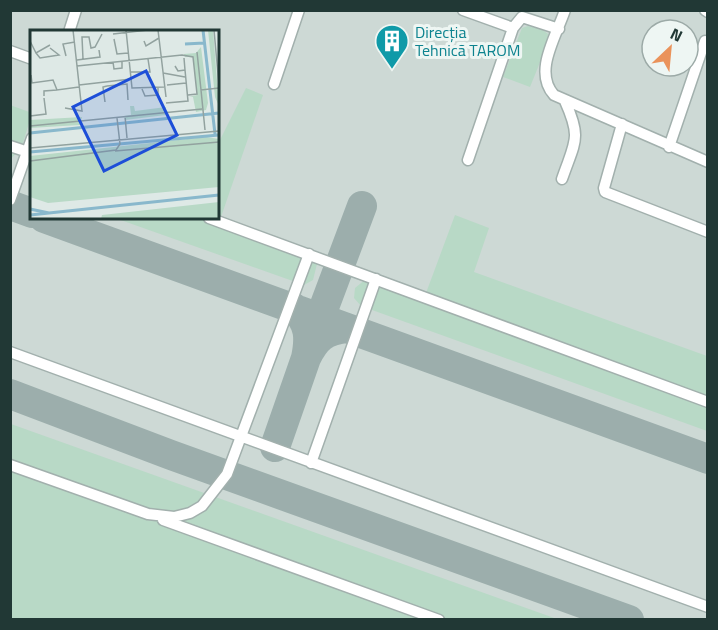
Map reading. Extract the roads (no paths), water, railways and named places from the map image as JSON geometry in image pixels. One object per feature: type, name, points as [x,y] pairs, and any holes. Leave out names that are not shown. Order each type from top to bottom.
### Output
[{"type":"lane","points":[[70,30],[76,10]]},
{"type":"lane","points":[[274,84],[299,10]]},
{"type":"lane","points":[[463,10],[513,28]]},
{"type":"lane","points":[[566,10],[544,78],[550,91],[565,101],[644,132],[669,147],[708,162]]},
{"type":"lane","points":[[468,160],[513,28],[522,17],[559,29]]},
{"type":"lane","points":[[669,147],[705,41]]},
{"type":"lane","points":[[10,51],[30,58]]},
{"type":"lane","points":[[562,179],[577,135],[576,126],[565,101]]},
{"type":"lane","points":[[622,124],[604,188],[605,192],[708,232]]},
{"type":"lane","points":[[10,146],[29,153],[10,200]]},
{"type":"lane","points":[[211,219],[708,402]]},
{"type":"lane","points":[[148,514],[174,517],[190,513],[202,506],[227,474],[309,254]]},
{"type":"lane","points":[[310,463],[376,279]]},
{"type":"lane","points":[[10,352],[708,607]]},
{"type":"lane","points":[[10,465],[439,620]]},
{"type":"place","name":"Direcţia Tehnică TAROM","points":[[392,70]]}]
